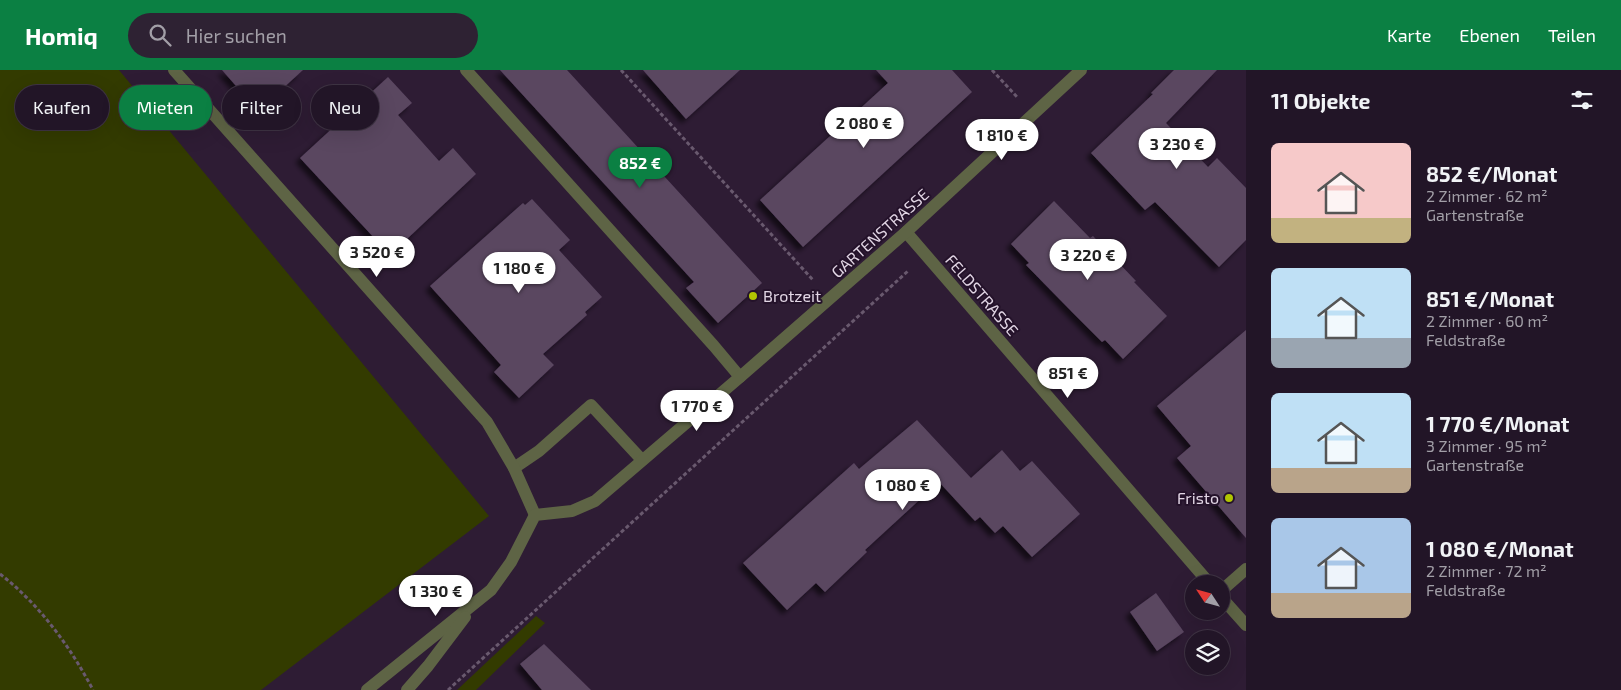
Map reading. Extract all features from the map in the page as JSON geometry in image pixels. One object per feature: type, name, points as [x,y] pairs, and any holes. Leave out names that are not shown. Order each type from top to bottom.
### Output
[{"type":"street","points":[[174,70],[487,422],[514,468],[535,515],[511,562],[491,590],[367,690]]},
{"type":"street","points":[[466,70],[740,377]]},
{"type":"street","name":"GARTENSTRASSE","points":[[535,515],[572,511],[595,501],[906,232],[1082,70]]},
{"type":"street","name":"FELDSTRASSE","points":[[906,232],[1202,575]]},
{"type":"street","points":[[514,468],[539,451],[591,405],[642,460]]},
{"type":"street","points":[[1230,583],[1246,569]]},
{"type":"street","points":[[407,690],[477,602]]},
{"type":"street","points":[[1230,607],[1246,626]]},
{"type":"path","points":[[620,70],[830,299]]},
{"type":"path","points":[[992,70],[1032,114]]},
{"type":"path","points":[[448,690],[925,254]]},
{"type":"path","points":[[0,574],[17,587],[61,638],[93,690]]},
{"type":"green space","points":[[0,70],[119,70],[131,85],[119,85],[119,130],[169,130],[489,516],[261,690],[0,690]]},
{"type":"green space","points":[[536,616],[545,623],[476,690],[457,690]]},
{"type":"building","points":[[222,70],[303,70],[287,85],[235,85]]},
{"type":"building","points":[[500,70],[567,70],[762,283],[718,323],[686,288],[694,282]]},
{"type":"building","points":[[643,70],[740,70],[686,119]]},
{"type":"building","points":[[876,70],[952,70],[972,92],[803,247],[760,200],[888,83]]},
{"type":"building","points":[[1174,70],[1217,70],[1166,123],[1208,167],[1217,158],[1246,188],[1246,240],[1219,267],[1155,202],[1145,210],[1091,153],[1153,94],[1151,93]]},
{"type":"building","points":[[388,77],[412,103],[398,115],[439,161],[453,148],[476,174],[390,255],[300,158],[330,130],[379,130],[379,85]]},
{"type":"building","points":[[532,199],[570,240],[559,250],[602,297],[585,312],[587,315],[543,354],[554,365],[519,398],[494,372],[501,365],[430,286],[523,203],[525,205]]},
{"type":"building","points":[[1054,201],[1090,238],[1093,236],[1167,316],[1123,359],[1105,340],[1102,342],[1026,265],[1029,263],[1011,244]]},
{"type":"building","points":[[1246,330],[1246,538],[1177,458],[1191,446],[1157,406]]},
{"type":"building","points":[[917,420],[971,478],[1002,450],[1020,471],[1032,461],[1080,514],[1032,557],[1003,526],[995,533],[980,517],[975,521],[939,482],[865,550],[867,552],[825,592],[816,583],[787,610],[743,563],[854,463],[859,469]]},
{"type":"building","points":[[1156,593],[1184,632],[1157,651],[1130,612]]},
{"type":"building","points":[[544,644],[591,690],[542,690],[520,664]]},
{"type":"place","name":"Brotzeit","points":[[753,296]]},
{"type":"place","name":"Fristo","points":[[1229,498]]}]
